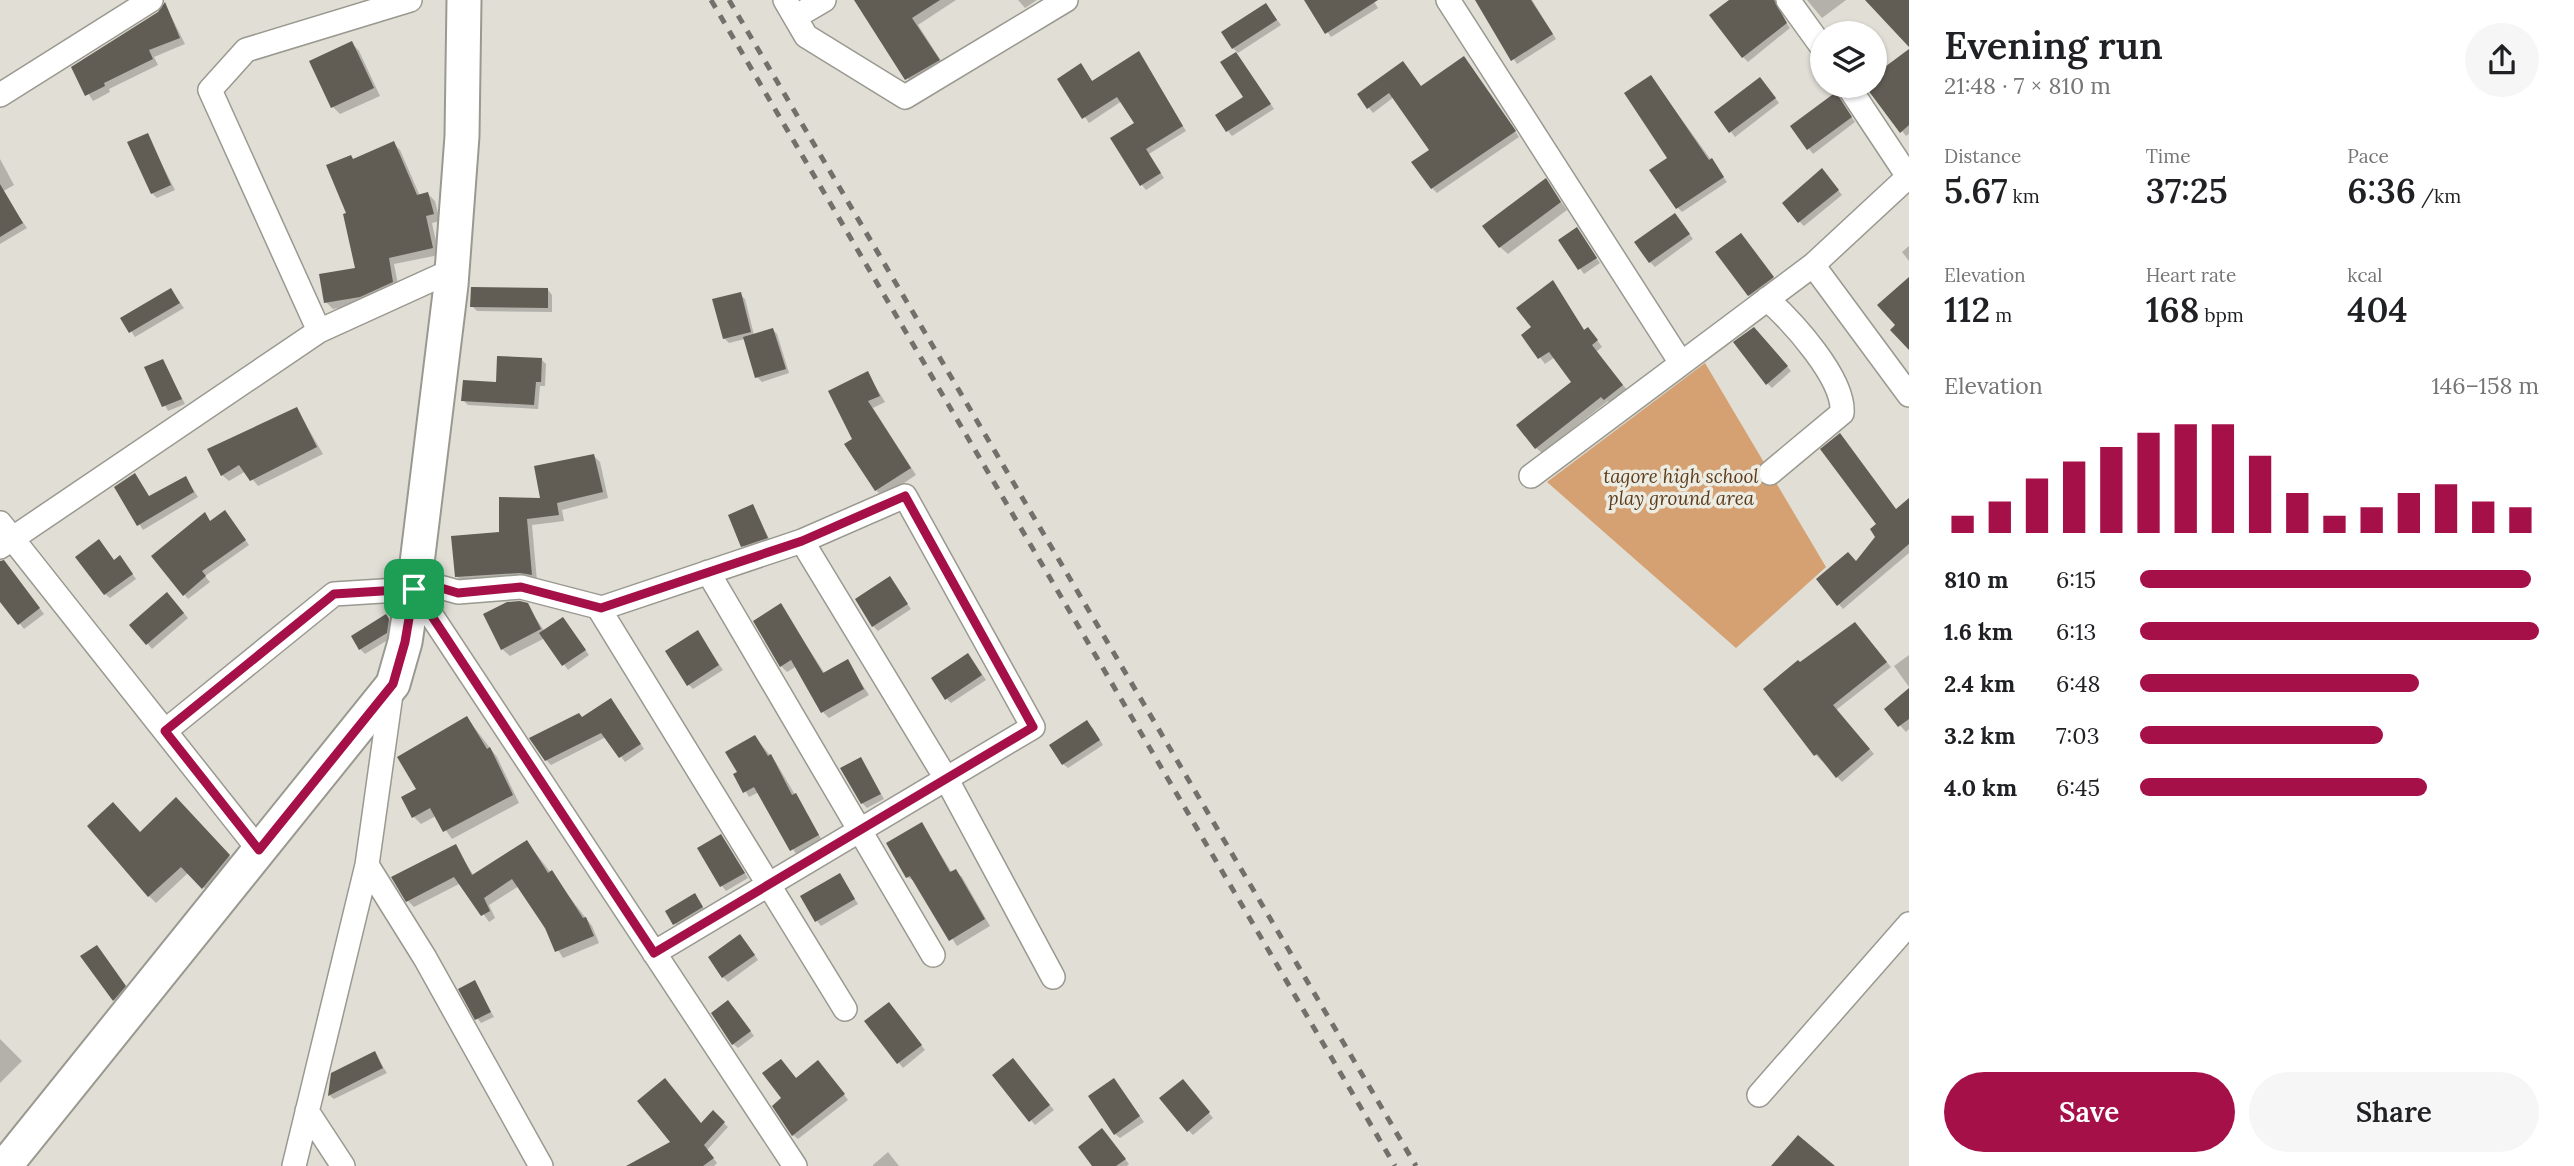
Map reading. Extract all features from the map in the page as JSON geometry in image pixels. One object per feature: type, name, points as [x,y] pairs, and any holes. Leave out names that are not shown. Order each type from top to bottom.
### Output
[{"type":"main road","points":[[5,1166],[393,684],[405,642],[414,584],[453,270],[462,136],[464,0]]},
{"type":"street","points":[[0,95],[152,0]]},
{"type":"street","points":[[319,331],[210,90],[246,50],[410,0]]},
{"type":"street","points":[[824,0],[790,9],[806,36],[905,97],[1066,0]]},
{"type":"street","points":[[1448,0],[1681,363]]},
{"type":"street","points":[[1788,0],[1810,30]]},
{"type":"street","points":[[1531,476],[1813,265],[1909,177],[1856,98]]},
{"type":"street","points":[[1813,265],[1909,395]]},
{"type":"street","points":[[259,850],[4,536],[319,331],[453,270]]},
{"type":"street","points":[[1767,299],[1789,318],[1843,401],[1842,413],[1770,473]]},
{"type":"street","points":[[165,731],[334,594],[414,584],[458,593],[521,587],[598,607],[802,541],[905,496],[1033,727],[654,953]]},
{"type":"street","points":[[802,541],[947,780],[1053,977]]},
{"type":"street","points":[[708,572],[933,955]]},
{"type":"street","points":[[414,584],[795,1166]]},
{"type":"street","points":[[598,607],[845,1009]]},
{"type":"street","points":[[294,1166],[367,865],[393,684]]},
{"type":"street","points":[[367,865],[425,958],[541,1166]]},
{"type":"street","points":[[1759,1095],[1909,924]]},
{"type":"street","points":[[307,1111],[344,1166]]},
{"type":"green space","name":"tagore high school play ground area","points":[[1705,363],[1826,567],[1736,648],[1547,482]]},
{"type":"building","points":[[854,0],[940,0],[912,18],[940,60],[905,80]]},
{"type":"building","points":[[1304,0],[1378,0],[1325,34]]},
{"type":"building","points":[[1475,0],[1531,0],[1553,34],[1511,61]]},
{"type":"building","points":[[1729,0],[1774,0],[1787,23],[1742,58],[1709,15]]},
{"type":"building","points":[[1865,0],[1909,0],[1909,47],[1887,21]]},
{"type":"building","points":[[165,2],[180,38],[149,50],[153,59],[104,83],[105,86],[85,96],[71,67],[158,12]]},
{"type":"building","points":[[1266,3],[1277,20],[1232,49],[1221,32]]},
{"type":"building","points":[[352,41],[374,88],[331,108],[309,61]]},
{"type":"building","points":[[1909,49],[1909,125],[1900,133],[1874,98],[1887,98],[1887,65]]},
{"type":"building","points":[[1139,51],[1183,126],[1146,149],[1161,173],[1140,186],[1110,138],[1134,123],[1117,97],[1082,119],[1057,79],[1081,63],[1092,81]]},
{"type":"building","points":[[1236,52],[1271,104],[1226,132],[1215,115],[1243,97],[1220,62]]},
{"type":"building","points":[[1464,56],[1516,131],[1431,189],[1411,162],[1429,150],[1389,93],[1367,109],[1357,94],[1403,61],[1421,86]]},
{"type":"building","points":[[1651,75],[1709,160],[1712,158],[1724,177],[1676,209],[1649,170],[1667,158],[1624,93]]},
{"type":"building","points":[[1760,77],[1776,98],[1729,133],[1714,112]]},
{"type":"building","points":[[1828,98],[1840,98],[1852,117],[1807,150],[1790,126]]},
{"type":"building","points":[[148,133],[171,185],[151,194],[127,142]]},
{"type":"building","points":[[394,141],[417,195],[428,192],[434,214],[426,216],[433,248],[389,258],[393,282],[360,297],[324,303],[319,274],[355,268],[343,214],[346,213],[326,165],[351,155],[353,159]]},
{"type":"building","points":[[1822,168],[1839,190],[1798,223],[1782,203]]},
{"type":"building","points":[[1546,178],[1561,202],[1499,248],[1482,226]]},
{"type":"building","points":[[0,184],[23,223],[0,237]]},
{"type":"building","points":[[1675,213],[1690,234],[1649,263],[1634,242]]},
{"type":"building","points":[[1577,227],[1597,258],[1578,270],[1558,240]]},
{"type":"building","points":[[1741,233],[1774,277],[1748,296],[1715,252]]},
{"type":"building","points":[[1909,277],[1909,350],[1890,330],[1895,325],[1877,305]]},
{"type":"building","points":[[1553,280],[1584,330],[1588,327],[1598,340],[1592,345],[1623,385],[1604,400],[1601,397],[1535,449],[1516,425],[1571,382],[1549,352],[1538,359],[1521,335],[1531,327],[1516,308]]},
{"type":"building","points":[[471,287],[548,288],[548,308],[470,307]]},
{"type":"building","points":[[171,288],[180,303],[129,333],[120,318]]},
{"type":"building","points":[[741,292],[751,332],[723,339],[712,299]]},
{"type":"building","points":[[1754,327],[1788,366],[1766,385],[1733,342]]},
{"type":"building","points":[[773,328],[786,369],[755,378],[743,337]]},
{"type":"building","points":[[497,356],[542,358],[541,382],[536,382],[534,405],[461,401],[463,380],[496,382]]},
{"type":"building","points":[[163,359],[182,399],[162,407],[144,367]]},
{"type":"building","points":[[868,371],[880,396],[868,401],[911,468],[875,491],[844,444],[852,439],[828,391]]},
{"type":"building","points":[[297,407],[317,447],[250,481],[239,465],[221,476],[207,449]]},
{"type":"building","points":[[1840,433],[1896,509],[1909,498],[1909,544],[1837,606],[1816,579],[1848,552],[1856,561],[1875,537],[1870,529],[1876,524],[1820,449]]},
{"type":"building","points":[[594,454],[603,492],[557,503],[559,515],[527,519],[532,575],[520,573],[455,577],[451,536],[499,532],[499,497],[540,498],[534,466]]},
{"type":"building","points":[[135,473],[149,496],[186,476],[194,492],[137,526],[114,487]]},
{"type":"building","points":[[753,504],[768,538],[741,547],[728,515]]},
{"type":"building","points":[[225,510],[246,540],[202,571],[206,576],[183,596],[151,556],[205,512],[210,521]]},
{"type":"building","points":[[99,539],[114,560],[120,555],[133,574],[104,595],[75,557]]},
{"type":"building","points":[[4,560],[40,608],[18,625],[0,602],[0,561]]},
{"type":"building","points":[[890,576],[908,604],[872,627],[855,599]]},
{"type":"building","points":[[167,592],[184,613],[146,645],[129,625]]},
{"type":"building","points":[[507,602],[528,603],[541,629],[501,650],[483,614]]},
{"type":"building","points":[[781,603],[823,673],[848,659],[864,689],[821,713],[791,660],[780,667],[753,621]]},
{"type":"building","points":[[386,614],[389,619],[387,633],[359,650],[351,636]]},
{"type":"building","points":[[563,617],[586,650],[562,666],[539,633]]},
{"type":"building","points":[[1855,622],[1887,662],[1833,705],[1870,749],[1836,778],[1817,754],[1814,756],[1763,689],[1798,660],[1800,662]]},
{"type":"building","points":[[698,630],[719,665],[687,686],[665,651]]},
{"type":"building","points":[[968,653],[982,675],[945,700],[931,678]]},
{"type":"building","points":[[1909,688],[1909,719],[1898,727],[1884,709]]},
{"type":"building","points":[[611,698],[641,744],[619,758],[601,733],[545,761],[529,738],[579,713],[582,717]]},
{"type":"building","points":[[467,716],[487,749],[490,747],[513,795],[443,832],[430,808],[412,818],[401,797],[416,789],[397,757]]},
{"type":"building","points":[[1087,720],[1100,740],[1062,765],[1049,745]]},
{"type":"building","points":[[755,735],[768,756],[771,754],[792,795],[796,793],[819,835],[790,851],[754,787],[743,793],[733,774],[737,772],[725,752]]},
{"type":"building","points":[[861,757],[881,794],[861,804],[840,768]]},
{"type":"building","points":[[176,797],[230,855],[202,889],[181,867],[148,897],[87,826],[113,802],[140,832]]},
{"type":"building","points":[[922,822],[950,872],[956,869],[985,919],[949,941],[910,876],[906,878],[886,843]]},
{"type":"building","points":[[721,834],[745,873],[720,887],[697,848]]},
{"type":"building","points":[[527,840],[548,873],[552,870],[583,918],[586,917],[594,936],[555,952],[545,928],[512,879],[484,898],[490,911],[481,916],[454,877],[406,902],[391,877],[456,844],[472,875]]},
{"type":"building","points":[[840,873],[855,899],[815,922],[800,896]]},
{"type":"building","points":[[695,893],[703,907],[673,925],[665,911]]},
{"type":"building","points":[[740,934],[755,955],[722,978],[708,957]]},
{"type":"building","points":[[97,945],[126,986],[113,1001],[80,956]]},
{"type":"building","points":[[475,980],[491,1012],[475,1020],[458,989]]},
{"type":"building","points":[[728,1000],[751,1031],[732,1045],[711,1013]]},
{"type":"building","points":[[889,1002],[922,1045],[897,1064],[864,1021]]},
{"type":"building","points":[[375,1051],[383,1068],[328,1096],[331,1073]]},
{"type":"building","points":[[1013,1058],[1050,1105],[1029,1122],[992,1075]]},
{"type":"building","points":[[781,1059],[796,1078],[818,1060],[845,1094],[792,1136],[772,1106],[781,1098],[762,1073]]},
{"type":"building","points":[[665,1078],[701,1123],[713,1110],[725,1122],[704,1145],[714,1158],[703,1166],[626,1166],[670,1142],[637,1101]]},
{"type":"building","points":[[1114,1078],[1140,1116],[1114,1135],[1088,1096]]},
{"type":"building","points":[[1183,1079],[1210,1112],[1187,1132],[1159,1098]]},
{"type":"building","points":[[1102,1128],[1126,1159],[1116,1166],[1092,1166],[1078,1147]]},
{"type":"building","points":[[1798,1135],[1835,1166],[1771,1166]]},
{"type":"railway","points":[[711,0],[1395,1166]]},
{"type":"railway","points":[[729,0],[1416,1166]]},
{"type":"route","points":[[414,589],[334,594],[165,731],[259,850],[393,684],[405,642],[414,589],[414,580],[458,593],[521,587],[601,608],[802,541],[905,496],[1033,727],[654,953],[414,589]]}]
